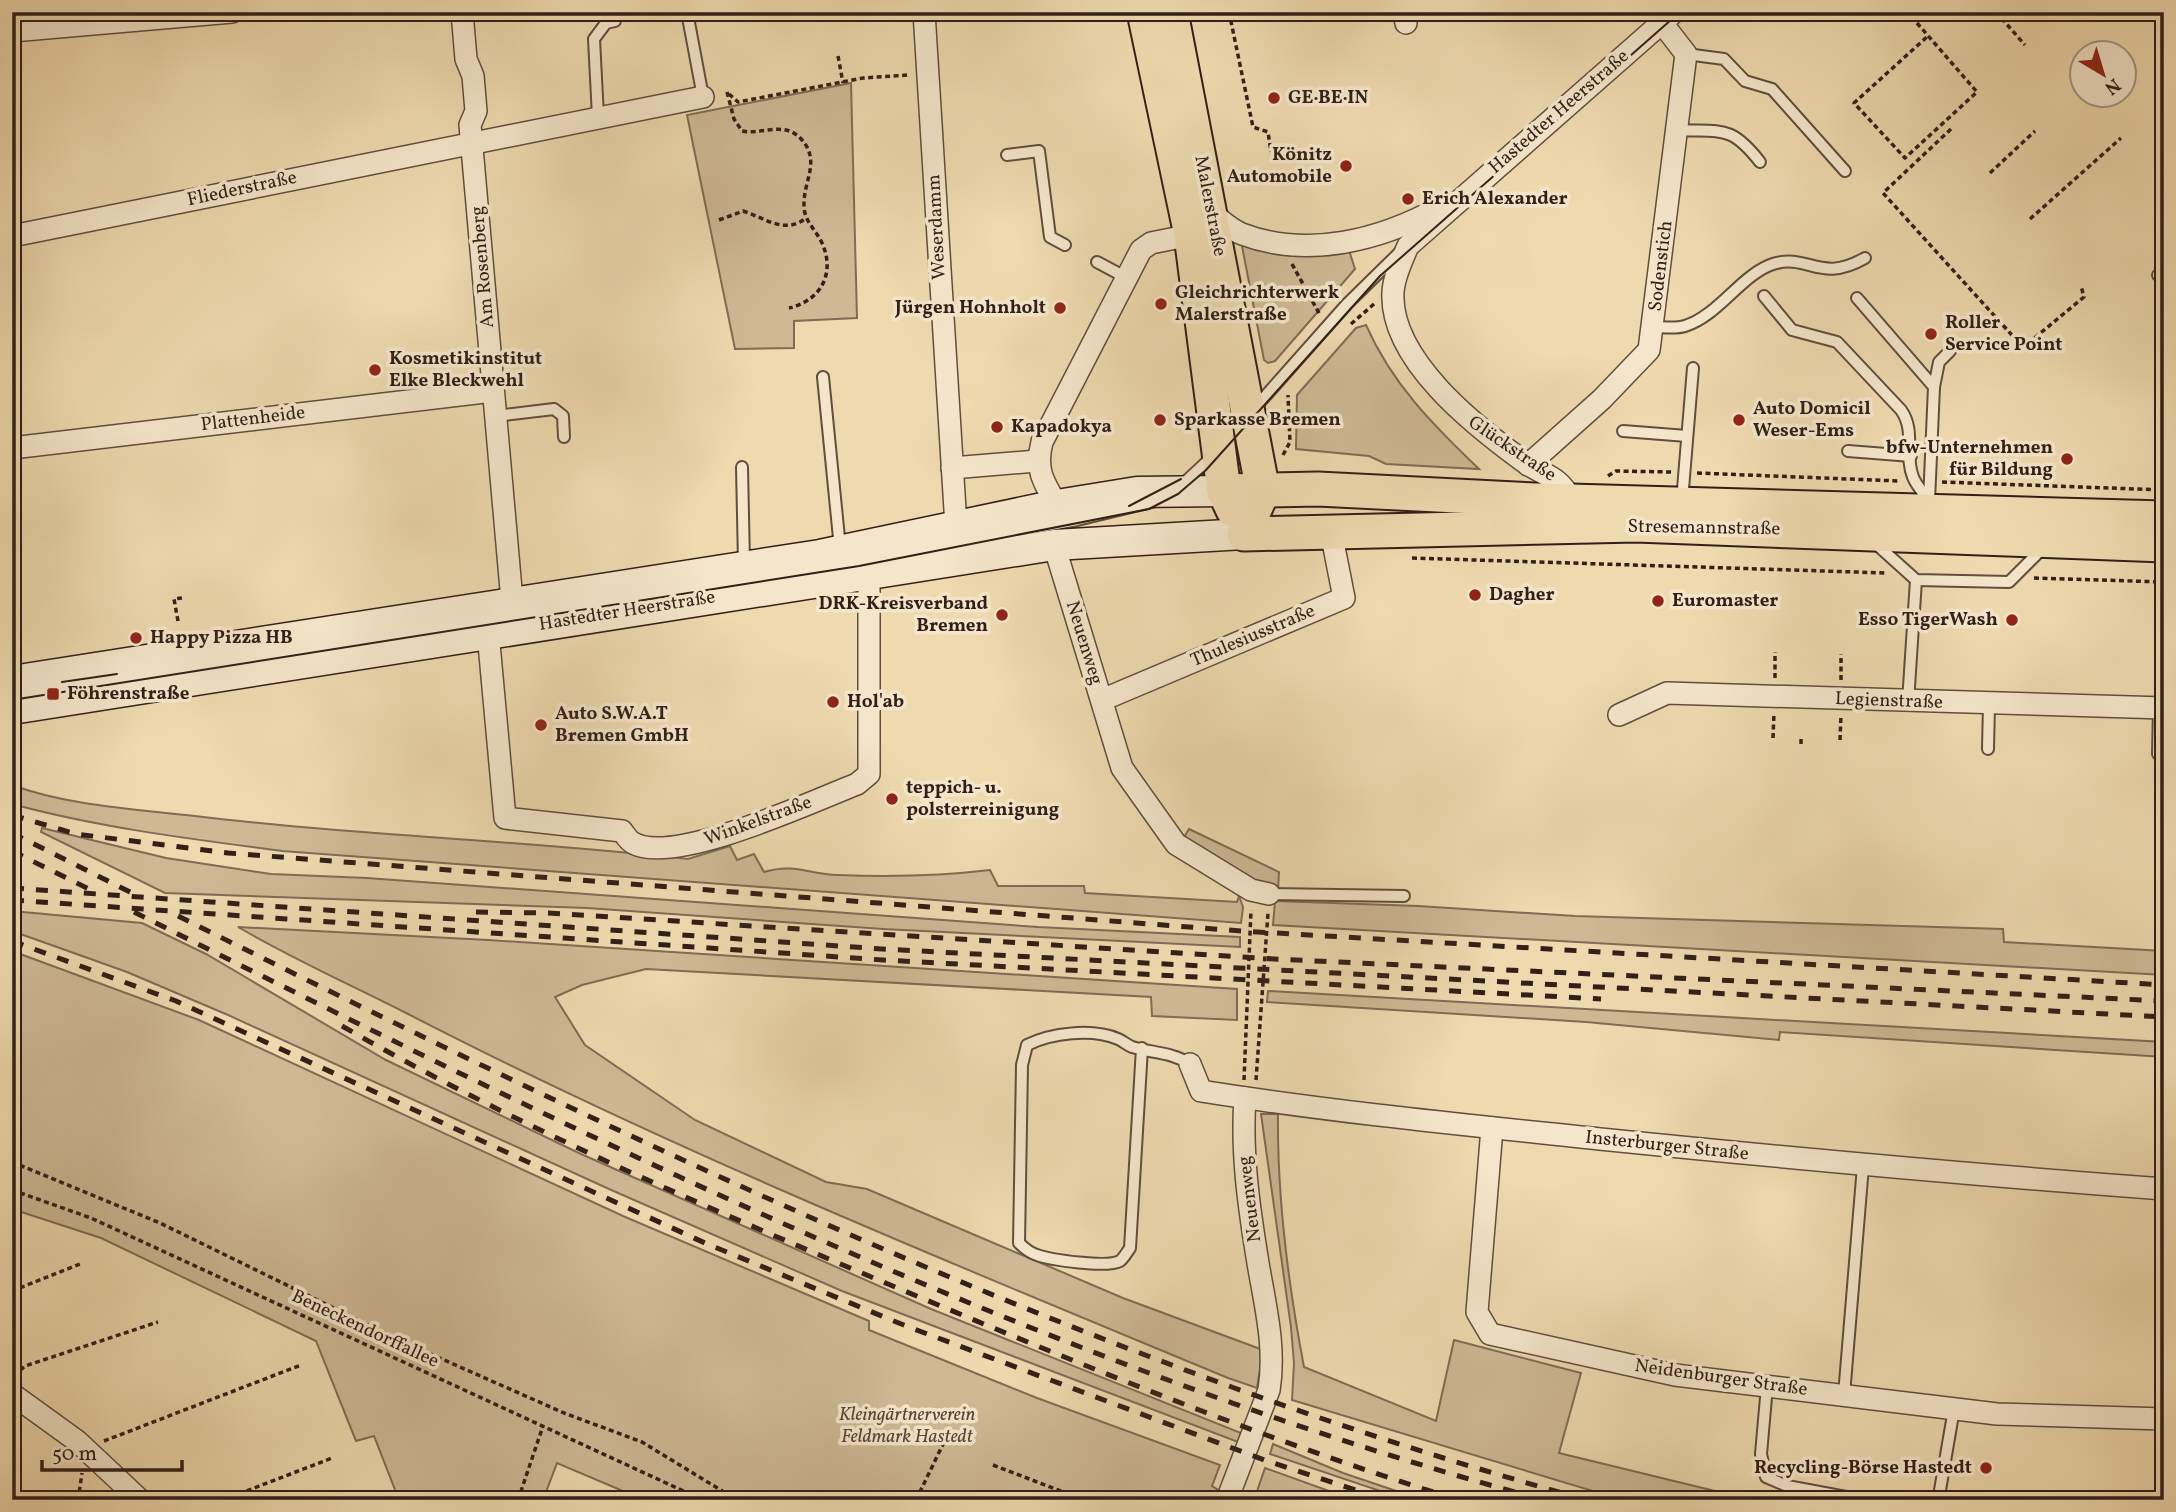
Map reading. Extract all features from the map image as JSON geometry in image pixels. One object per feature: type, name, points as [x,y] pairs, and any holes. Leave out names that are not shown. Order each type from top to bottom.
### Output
[{"type":"main road","name":"Malerstraße","points":[[1144,12],[1201,224],[1233,434],[1263,491]]},
{"type":"main road","name":"Malerstraße","points":[[1171,12],[1233,434],[1224,491],[1244,534]]},
{"type":"main road","name":"Stresemannstraße","points":[[1263,491],[1318,489],[1571,500],[1683,488],[1929,498],[2164,518]]},
{"type":"main road","name":"Hastedter Heerstraße","points":[[12,681],[493,619],[860,561],[956,526],[1138,492],[1263,491]]},
{"type":"main road","points":[[1244,534],[1263,491]]},
{"type":"main road","name":"Stresemannstraße","points":[[1244,534],[1636,525],[2164,545]]},
{"type":"main road","name":"Hastedter Heerstraße","points":[[12,709],[493,619],[744,566],[860,561],[1054,544],[1244,534]]},
{"type":"street","points":[[12,31],[232,12]]},
{"type":"street","name":"Am Rosenberg","points":[[462,12],[466,59],[473,76],[476,111],[470,125],[496,416],[493,619]]},
{"type":"street","name":"Weserdamm","points":[[924,12],[956,526]]},
{"type":"street","points":[[1668,18],[1686,54]]},
{"type":"street","name":"Hastedter Heerstraße","points":[[1393,291],[1408,246],[1668,18]]},
{"type":"street","name":"Sodenstich","points":[[1528,465],[1602,399],[1649,350],[1686,54]]},
{"type":"street","points":[[472,141],[702,97]]},
{"type":"street","name":"Fliederstraße","points":[[12,236],[472,141]]},
{"type":"street","name":"Hastedter Heerstraße","points":[[1201,224],[1289,244],[1324,246],[1400,227],[1437,209],[1476,184]]},
{"type":"street","points":[[1057,505],[1041,479],[1037,461],[1042,442],[1126,278],[1141,250],[1151,243],[1201,224]]},
{"type":"street","name":"Glückstraße","points":[[1393,291],[1395,316],[1405,340],[1437,388],[1468,421],[1528,465],[1563,483],[1571,500]]},
{"type":"street","name":"Plattenheide","points":[[12,448],[493,391]]},
{"type":"street","points":[[952,468],[1037,461]]},
{"type":"street","name":"Thulesiusstraße","points":[[1102,700],[1344,598],[1332,532]]},
{"type":"street","name":"Neuenweg","points":[[1054,544],[1122,768],[1176,844],[1260,892]]},
{"type":"street","name":"Winkelstraße","points":[[493,619],[505,818],[622,831],[633,844],[660,848],[706,842],[857,784],[869,774],[860,561]]},
{"type":"street","name":"Legienstraße","points":[[1619,715],[1667,693],[2161,708]]},
{"type":"street","name":"Insterburger Straße","points":[[1190,1064],[1201,1091],[1250,1098],[1492,1128],[1863,1166],[2164,1189]]},
{"type":"street","name":"Neuenweg","points":[[1227,1500],[1269,1390],[1272,1372],[1272,1348],[1251,1223],[1243,1153],[1250,1098]]},
{"type":"street","name":"Neidenburger Straße","points":[[1492,1128],[1477,1312],[1490,1334],[1675,1375],[1997,1414],[2164,1419]]},
{"type":"street","points":[[12,1394],[91,1453],[140,1500]]},
{"type":"lane","points":[[687,12],[702,97]]},
{"type":"lane","points":[[598,117],[594,39],[606,23],[615,21]]},
{"type":"lane","points":[[1686,54],[1724,59],[1745,80],[1772,89],[1845,171]]},
{"type":"lane","points":[[1678,130],[1732,133],[1743,140],[1760,162]]},
{"type":"lane","points":[[1007,155],[1039,151],[1050,237],[1065,245]]},
{"type":"lane","points":[[713,584],[860,561],[1131,509],[1171,492],[1191,478],[1348,304],[1408,246]]},
{"type":"lane","points":[[1653,327],[1685,326],[1717,306],[1769,265],[1796,262],[1830,270],[1848,268],[1865,258]]},
{"type":"lane","points":[[1097,262],[1126,278]]},
{"type":"lane","points":[[1764,296],[1792,330],[1837,342],[1901,410],[1908,420],[1912,475],[1929,498]]},
{"type":"lane","points":[[1857,298],[1934,387]]},
{"type":"lane","points":[[1929,498],[1934,387],[1939,362],[1950,351]]},
{"type":"lane","points":[[1683,488],[1693,368]]},
{"type":"lane","points":[[823,377],[860,561]]},
{"type":"lane","points":[[496,416],[554,409],[563,416],[564,438]]},
{"type":"lane","points":[[1623,431],[1687,436]]},
{"type":"lane","points":[[1848,451],[1911,456]]},
{"type":"lane","points":[[742,467],[744,566]]},
{"type":"lane","points":[[1863,532],[1912,577],[2011,579],[2050,541]]},
{"type":"lane","points":[[1908,702],[1912,577]]},
{"type":"lane","points":[[1988,749],[1989,704]]},
{"type":"lane","points":[[2158,754],[2161,708]]},
{"type":"lane","points":[[1260,892],[1404,896]]},
{"type":"lane","points":[[1143,1048],[1130,1248],[1121,1260],[1110,1264],[1037,1256],[1027,1251],[1019,1243],[1022,1065],[1027,1045],[1043,1036],[1085,1034],[1116,1038],[1132,1047],[1143,1048],[1178,1056],[1190,1064]]},
{"type":"lane","points":[[1844,1395],[1863,1166]]},
{"type":"lane","points":[[1767,1386],[1761,1454],[1766,1477],[1787,1486],[1862,1500]]},
{"type":"lane","points":[[1935,1500],[1939,1496],[1954,1409]]},
{"type":"path","points":[[1228,12],[1252,127],[1268,132],[1271,152]]},
{"type":"path","points":[[1996,12],[2025,45]]},
{"type":"path","points":[[1917,23],[1977,92],[1905,158],[1854,103],[1928,36]]},
{"type":"path","points":[[838,56],[843,83]]},
{"type":"path","points":[[789,308],[805,304],[818,292],[827,278],[827,260],[822,243],[806,218],[805,188],[812,172],[811,154],[802,138],[788,130],[771,128],[756,133],[742,131],[734,119],[727,92],[738,102],[863,78],[928,74]]},
{"type":"path","points":[[1951,129],[1883,193],[2020,344],[2026,345],[2084,297],[2081,286]]},
{"type":"path","points":[[1990,173],[2035,131]]},
{"type":"path","points":[[2030,219],[2121,138]]},
{"type":"path","points":[[719,220],[743,211],[781,226],[797,226],[806,218]]},
{"type":"path","points":[[1289,244],[1288,256],[1316,311],[1322,316]]},
{"type":"path","points":[[1351,324],[1374,304]]},
{"type":"path","points":[[1263,491],[1290,442],[1286,397],[1296,386]]},
{"type":"path","points":[[1605,478],[1616,471],[1683,488],[1915,481]]},
{"type":"path","points":[[1929,498],[2164,490]]},
{"type":"path","points":[[1402,558],[1912,577]]},
{"type":"path","points":[[2011,579],[2164,582]]},
{"type":"path","points":[[178,621],[174,599],[183,598]]},
{"type":"path","points":[[1801,738],[1801,744]]},
{"type":"path","points":[[1250,1098],[1243,1060],[1260,892]]},
{"type":"path","points":[[1250,1098],[1260,892]]},
{"type":"path","points":[[12,1162],[160,1223],[399,1340],[564,1413],[642,1442],[724,1492],[744,1500]]},
{"type":"path","name":"Beneckendorffallee","points":[[12,1190],[91,1218],[703,1500]]},
{"type":"path","points":[[12,1291],[80,1264]]},
{"type":"path","points":[[12,1378],[25,1366],[158,1322]]},
{"type":"path","points":[[78,1500],[83,1469],[91,1453],[108,1437],[301,1366]]},
{"type":"path","points":[[518,1500],[543,1426]]},
{"type":"path","points":[[916,1500],[947,1436]]},
{"type":"path","points":[[223,1500],[332,1458]]},
{"type":"path","points":[[992,1465],[1084,1500]]},
{"type":"green space","points":[[851,83],[857,318],[794,321],[794,348],[735,349],[687,115]]},
{"type":"green space","points":[[1241,241],[1349,250],[1355,269],[1275,361],[1268,363],[1264,360]]},
{"type":"green space","points":[[1366,325],[1388,366],[1415,403],[1479,469],[1386,464],[1369,456],[1296,449],[1297,395],[1356,328]]},
{"type":"green space","points":[[12,785],[79,802],[257,823],[688,859],[730,846],[737,860],[754,854],[764,872],[793,869],[838,875],[895,876],[990,870],[998,886],[1084,886],[1085,893],[1237,902],[1239,896],[1243,907],[1241,923],[282,851],[146,832],[12,804]]},
{"type":"green space","points":[[42,828],[166,858],[271,874],[367,878],[1038,927],[1240,937],[1240,947],[883,929],[587,908],[165,893],[41,832]]},
{"type":"green space","points":[[1189,829],[1279,872],[1278,890],[1264,887],[1181,842]]},
{"type":"green space","points":[[1275,901],[1418,906],[1575,916],[2003,929],[2004,942],[2164,951],[2164,975],[1273,925]]},
{"type":"green space","points":[[12,911],[142,923],[206,954],[386,1060],[581,1154],[931,1309],[1241,1433],[1238,1442],[842,1291],[609,1189],[228,1015],[127,972],[12,931]]},
{"type":"green space","points":[[238,927],[488,940],[1237,989],[1237,1020],[1152,1016],[1151,997],[646,969],[582,985],[555,997],[585,1045],[695,1120],[826,1182],[867,1189],[1123,1298],[1263,1350],[1257,1388],[1020,1292],[711,1159],[508,1064]]},
{"type":"green space","name":"Kleingärtnerverein Feldmark Hastedt","points":[[12,951],[199,1020],[623,1216],[869,1321],[869,1330],[1037,1398],[1220,1465],[1212,1486],[1223,1493],[1221,1500],[644,1500],[557,1463],[543,1500],[399,1500],[374,1436],[356,1441],[316,1341],[101,1238],[12,1209]]},
{"type":"green space","points":[[1268,991],[2164,1042],[2164,1057],[1780,1032],[1779,1040],[1586,1022],[1267,1002]]},
{"type":"green space","points":[[1261,1114],[1278,1114],[1279,1178],[1285,1241],[1304,1367],[1436,1421],[1454,1340],[1581,1373],[1559,1453],[1752,1500],[1616,1498],[1292,1400],[1294,1363],[1291,1327]]},
{"type":"green space","points":[[1273,1444],[1343,1473],[1423,1500],[1407,1500],[1270,1454]]},
{"type":"green space","points":[[1265,1468],[1354,1500],[1254,1500]]},
{"type":"tram line","points":[[12,700],[859,566],[1149,509],[1178,494],[1206,470],[1380,276],[1680,12]]},
{"type":"tram line","points":[[1129,506],[1181,479]]},
{"type":"tram line","points":[[62,682],[117,674]]},
{"type":"railway","points":[[12,815],[76,834],[228,853],[1241,931],[2164,985]]},
{"type":"railway","points":[[12,833],[134,894]]},
{"type":"railway","points":[[12,851],[91,890]]},
{"type":"railway","points":[[12,888],[882,949],[2164,1017]]},
{"type":"railway","points":[[12,900],[883,960],[1601,999]]},
{"type":"railway","points":[[134,912],[650,1163],[824,1242],[1001,1316],[1179,1384],[1360,1446],[1544,1500]]},
{"type":"railway","points":[[476,912],[548,913],[1274,959],[2164,1001]]},
{"type":"railway","points":[[178,916],[521,1084],[695,1165],[869,1243],[1045,1316],[1224,1384],[1405,1446],[1588,1500]]},
{"type":"railway","points":[[12,941],[176,1001],[705,1243],[906,1326],[1267,1461],[1386,1500]]},
{"type":"railway","points":[[342,1026],[542,1131],[819,1255],[1171,1399],[1314,1452],[1459,1500]]},
{"type":"place","name":"GE·BE·IN","points":[[1274,98]]},
{"type":"place","name":"Könitz Automobile","points":[[1346,166]]},
{"type":"place","name":"Erich Alexander","points":[[1408,199]]},
{"type":"place","name":"Gleichrichterwerk Malerstraße","points":[[1161,304]]},
{"type":"place","name":"Jürgen Hohnholt","points":[[1060,308]]},
{"type":"place","name":"Roller Service Point","points":[[1931,334]]},
{"type":"place","name":"Kosmetikinstitut Elke Bleckwehl","points":[[375,370]]},
{"type":"place","name":"Sparkasse Bremen","points":[[1160,420]]},
{"type":"place","name":"Auto Domicil Weser-Ems","points":[[1739,420]]},
{"type":"place","name":"Kapadokya","points":[[997,427]]},
{"type":"place","name":"bfw-Unternehmen für Bildung","points":[[2067,459]]},
{"type":"place","name":"Dagher","points":[[1475,595]]},
{"type":"place","name":"Euromaster","points":[[1658,601]]},
{"type":"place","name":"DRK-Kreisverband Bremen","points":[[1002,615]]},
{"type":"place","name":"Esso TigerWash","points":[[2012,620]]},
{"type":"place","name":"Happy Pizza HB","points":[[136,638]]},
{"type":"place","name":"Föhrenstraße","points":[[53,694]]},
{"type":"place","name":"Hol'ab","points":[[833,702]]},
{"type":"place","name":"Auto S.W.A.T Bremen GmbH","points":[[541,725]]},
{"type":"place","name":"teppich- u. polsterreinigung","points":[[892,799]]},
{"type":"place","name":"Recycling-Börse Hastedt","points":[[1986,1468]]}]
